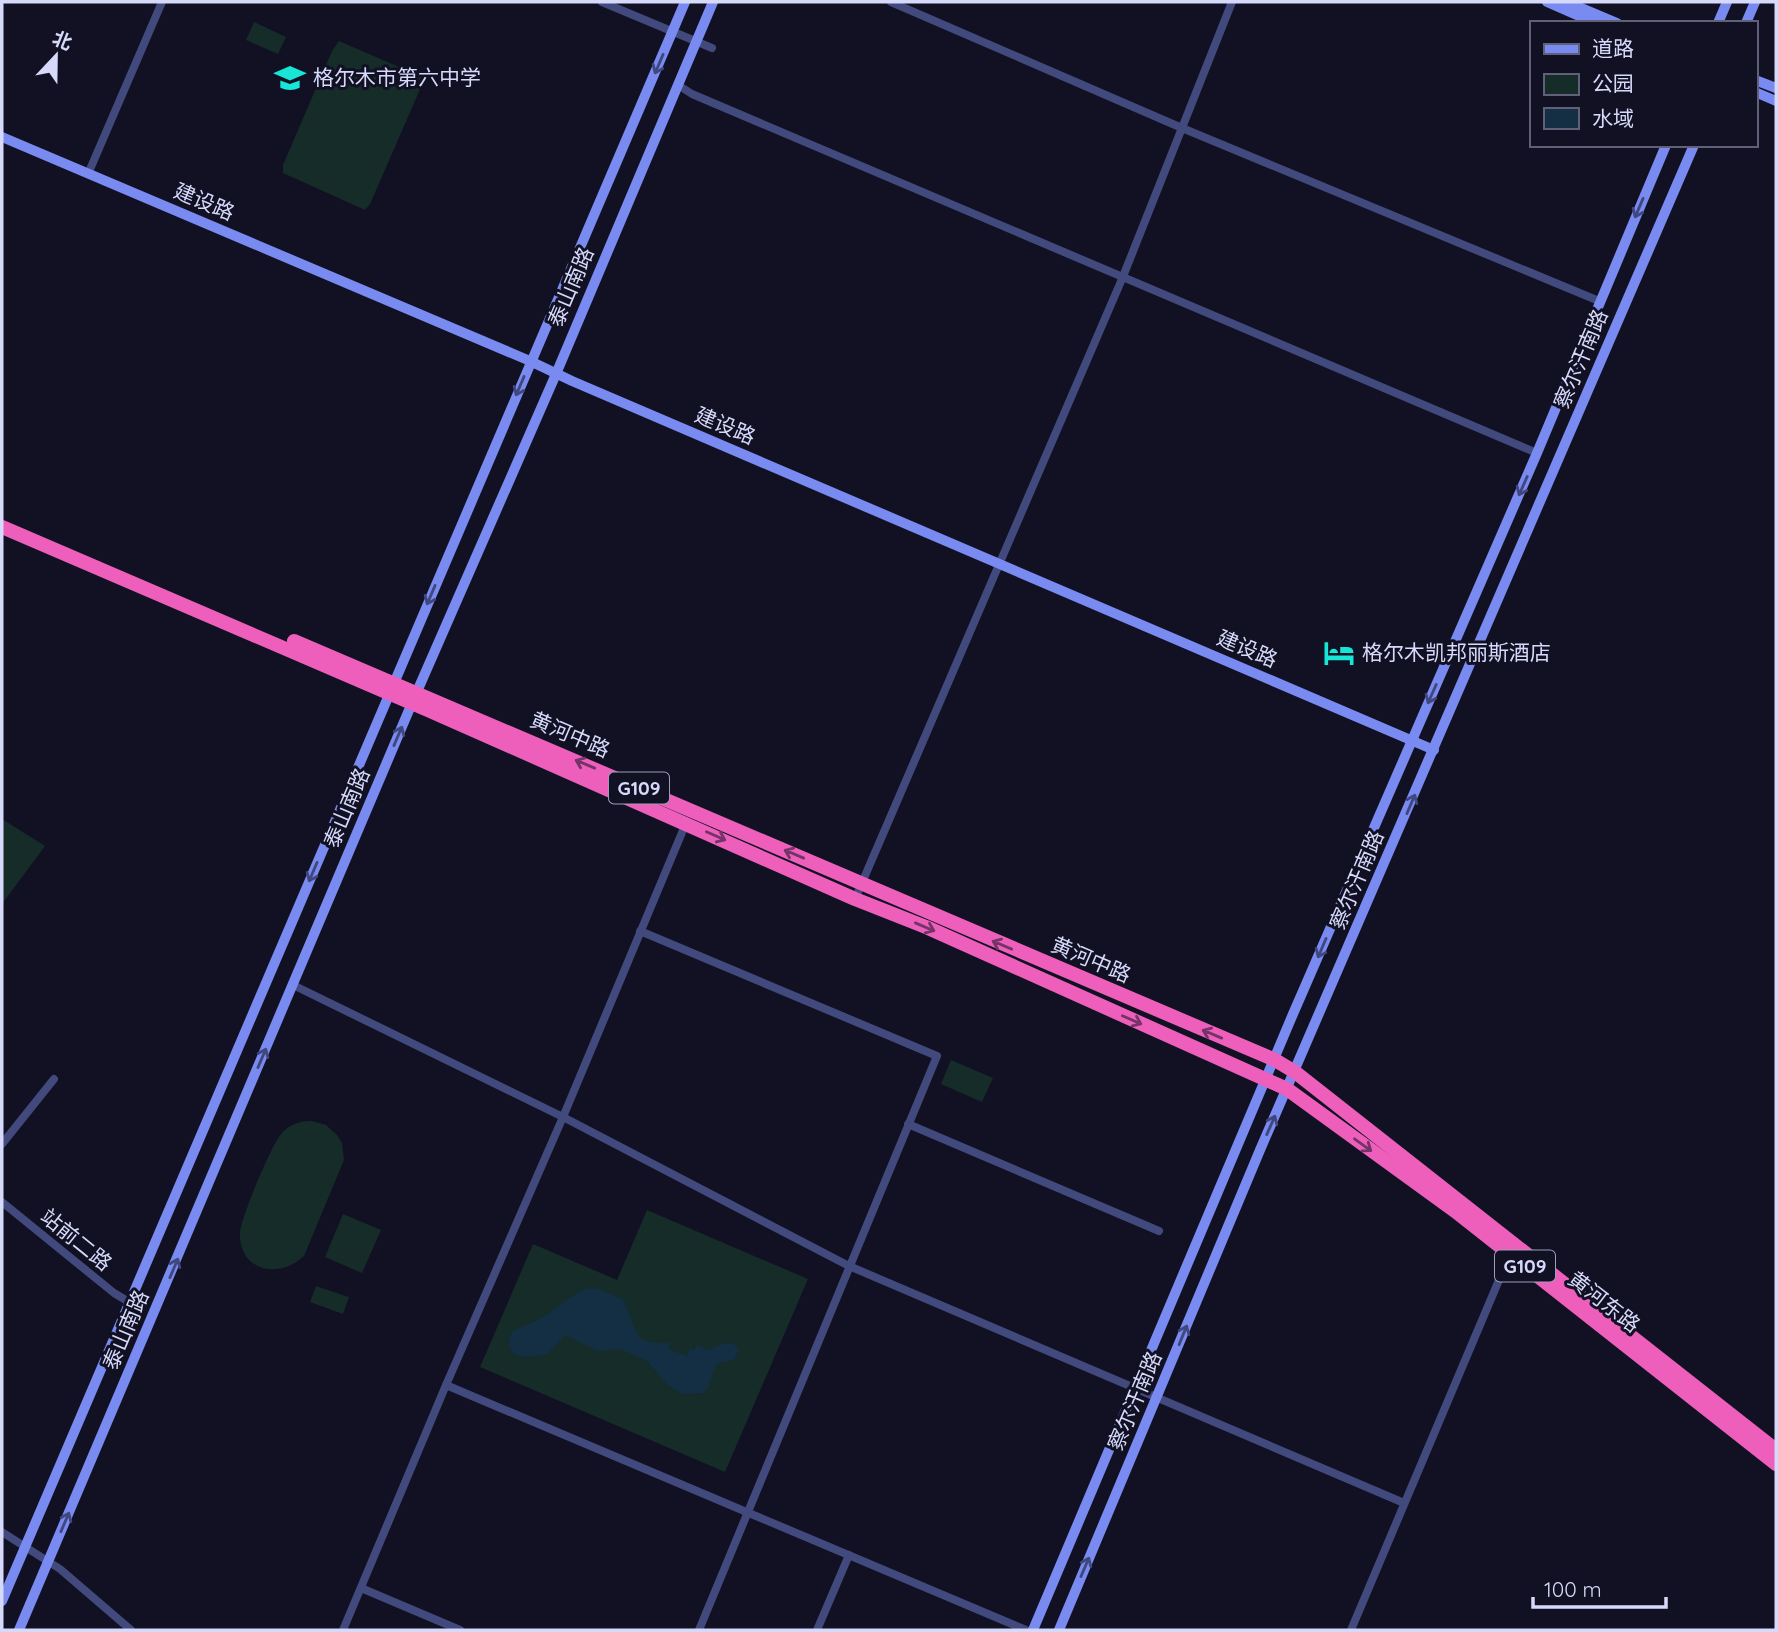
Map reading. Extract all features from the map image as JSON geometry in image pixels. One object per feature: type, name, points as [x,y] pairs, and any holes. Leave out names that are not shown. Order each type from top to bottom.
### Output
[{"type":"highway","name":"黄河中路","points":[[2,519],[414,698],[862,884],[1275,1060]]},
{"type":"highway","name":"黄河中路","points":[[2,527],[391,688]]},
{"type":"highway","name":"黄河中路","points":[[414,698],[685,823],[855,899],[926,927],[1266,1080]]},
{"type":"highway","name":"黄河东路","points":[[1275,1060],[1295,1072],[1776,1459]]},
{"type":"highway","name":"黄河东路","points":[[1266,1080],[1287,1089],[1455,1211],[1776,1459]]},
{"type":"street","points":[[88,174],[162,2]]},
{"type":"street","points":[[602,2],[712,48]]},
{"type":"street","name":"泰山南路","points":[[2,1601],[685,2]]},
{"type":"street","name":"泰山南路","points":[[19,1630],[414,698],[556,374],[713,2]]},
{"type":"street","points":[[891,2],[1182,128],[1599,301]]},
{"type":"street","points":[[855,899],[1122,279],[1232,2]]},
{"type":"street","points":[[1547,2],[1590,21]]},
{"type":"street","points":[[1567,2],[1612,21]]},
{"type":"street","points":[[1719,21],[1727,2]]},
{"type":"street","points":[[1747,21],[1755,2]]},
{"type":"street","points":[[1757,81],[1776,88]]},
{"type":"street","points":[[678,85],[692,94],[1122,279],[1537,453]]},
{"type":"street","points":[[1757,93],[1776,101]]},
{"type":"street","name":"建设路","points":[[2,137],[1434,750]]},
{"type":"street","name":"察尔汗南路","points":[[1033,1630],[1411,740],[1537,453],[1665,147]]},
{"type":"street","name":"察尔汗南路","points":[[1059,1630],[1260,1150],[1693,147]]},
{"type":"street","points":[[343,1630],[563,1117],[685,823]]},
{"type":"street","points":[[640,931],[937,1056],[699,1630]]},
{"type":"street","points":[[293,985],[563,1117],[849,1266],[1404,1503]]},
{"type":"street","points":[[2,1144],[54,1079]]},
{"type":"street","points":[[908,1124],[1158,1230]]},
{"type":"street","points":[[1241,1142],[1260,1150]]},
{"type":"street","name":"站前二路","points":[[2,1202],[114,1293],[129,1302]]},
{"type":"street","points":[[1351,1630],[1510,1254]]},
{"type":"street","points":[[446,1385],[1026,1630]]},
{"type":"street","points":[[2,1532],[60,1569],[131,1630]]},
{"type":"street","points":[[817,1630],[849,1555]]},
{"type":"street","points":[[361,1588],[460,1630]]},
{"type":"green space","points":[[254,22],[286,37],[278,54],[246,40]]},
{"type":"green space","points":[[339,41],[422,77],[421,87],[365,210],[283,173],[283,165],[332,51]]},
{"type":"green space","points":[[2,819],[45,846],[2,904]]},
{"type":"green space","points":[[951,1060],[993,1078],[982,1102],[941,1084]]},
{"type":"green space","points":[[312,1121],[326,1125],[337,1135],[342,1143],[344,1160],[304,1256],[283,1268],[262,1268],[246,1256],[241,1245],[240,1232],[246,1212],[265,1165],[282,1133],[295,1124]]},
{"type":"green space","points":[[647,1210],[808,1279],[725,1472],[480,1367],[533,1244],[617,1280]]},
{"type":"green space","points":[[343,1214],[381,1230],[362,1273],[325,1257]]},
{"type":"green space","points":[[316,1286],[349,1297],[343,1314],[310,1302]]},
{"type":"water","points":[[588,1288],[600,1289],[623,1300],[638,1333],[648,1341],[670,1343],[668,1349],[687,1356],[690,1348],[694,1350],[697,1345],[709,1350],[728,1343],[739,1349],[734,1360],[715,1366],[709,1386],[703,1393],[682,1394],[667,1384],[646,1360],[619,1349],[597,1351],[565,1335],[548,1354],[524,1357],[513,1353],[509,1341],[514,1331],[536,1321]]},
{"type":"place","name":"格尔木市第六中学","points":[[290,78]]},
{"type":"place","name":"格尔木凯邦丽斯酒店","points":[[1339,653]]}]
